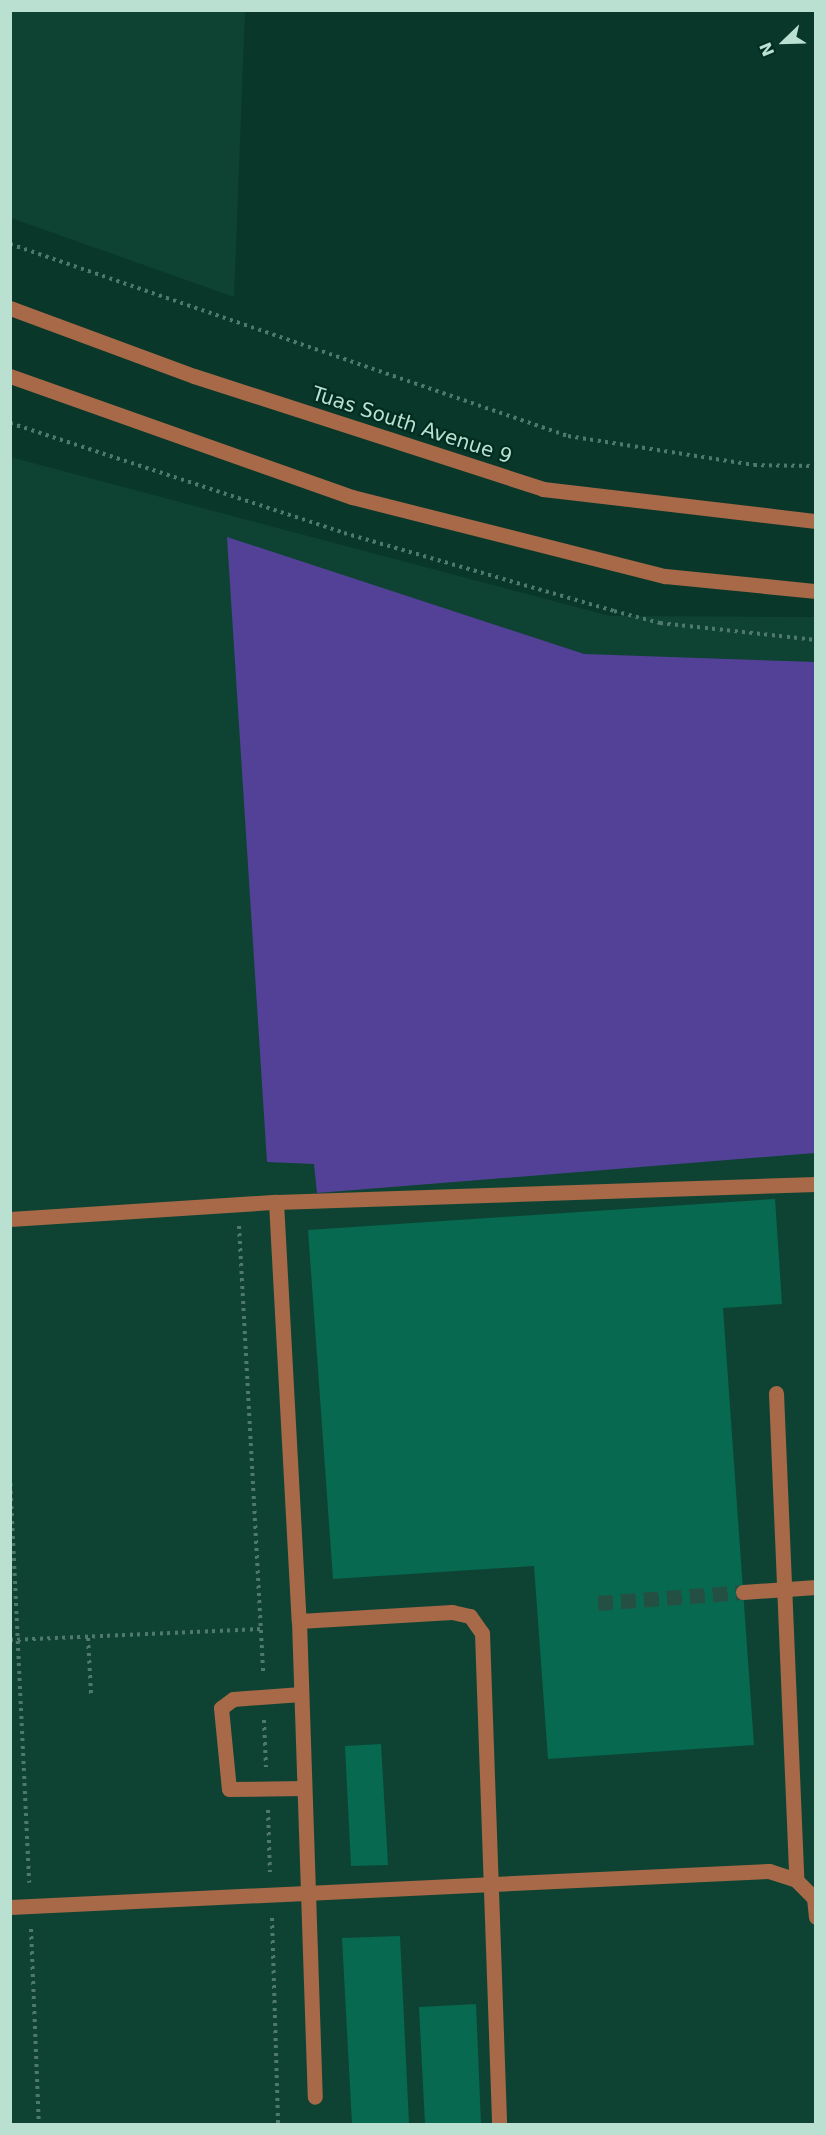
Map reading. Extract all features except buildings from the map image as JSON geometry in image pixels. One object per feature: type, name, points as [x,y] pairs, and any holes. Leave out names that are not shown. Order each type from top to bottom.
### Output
[{"type":"street","name":"Tuas South Avenue 9","points":[[10,308],[194,376],[543,489],[816,521]]},
{"type":"street","points":[[10,376],[352,497],[665,576],[816,591]]},
{"type":"street","points":[[10,1219],[276,1202],[816,1184]]},
{"type":"street","points":[[276,1202],[299,1621],[315,2097]]},
{"type":"street","points":[[776,1393],[786,1589],[796,1880]]},
{"type":"street","points":[[743,1592],[816,1587]]},
{"type":"street","points":[[299,1621],[452,1612],[470,1616],[482,1633],[499,2124]]},
{"type":"street","points":[[301,1694],[263,1696],[224,1702],[223,1756],[229,1789],[304,1788]]},
{"type":"street","points":[[10,1907],[769,1871],[796,1880],[814,1898],[816,1917]]},
{"type":"path","points":[[10,244],[568,436],[735,463],[816,466]]},
{"type":"path","points":[[10,423],[344,532],[614,611],[660,623],[816,640]]},
{"type":"path","points":[[237,1205],[264,1629],[263,1696],[278,2124]]},
{"type":"path","points":[[10,1476],[39,2124]]},
{"type":"path","points":[[10,1640],[264,1629]]},
{"type":"path","points":[[88,1638],[91,1694]]},
{"type":"shaded area","points":[[11,10],[245,11],[234,297],[11,218]]},
{"type":"shaded area","points":[[10,457],[610,616],[815,617],[815,2124],[11,2124]]},
{"type":"shaded area","points":[[227,537],[584,654],[815,662],[815,1153],[317,1193],[314,1164],[267,1162]]},
{"type":"tunnel","points":[[598,1603],[743,1592]]}]
